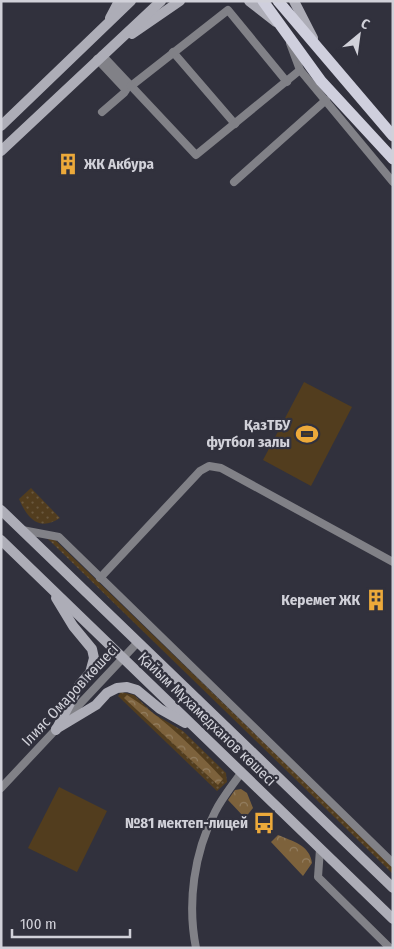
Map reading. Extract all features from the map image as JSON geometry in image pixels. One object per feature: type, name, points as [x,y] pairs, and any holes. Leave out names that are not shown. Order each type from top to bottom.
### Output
[{"type":"main road","points":[[107,24],[119,1]]},
{"type":"main road","points":[[1,126],[131,1]]},
{"type":"main road","points":[[1,150],[161,1]]},
{"type":"main road","points":[[102,54],[180,1]]},
{"type":"main road","points":[[249,1],[284,27]]},
{"type":"main road","points":[[263,1],[284,27],[321,80],[393,159]]},
{"type":"main road","points":[[278,1],[393,136]]},
{"type":"main road","points":[[294,1],[323,53]]},
{"type":"main road","name":"Қайым Мұхамедханов көшесі","points":[[1,510],[393,888]]},
{"type":"main road","name":"Қайым Мұхамедханов көшесі","points":[[1,540],[393,919]]},
{"type":"main road","points":[[49,586],[73,626],[92,649],[94,658],[90,673],[80,684],[56,730]]},
{"type":"main road","points":[[56,730],[96,705],[107,693],[117,688],[127,687],[138,690],[160,709],[197,730]]},
{"type":"street","points":[[131,86],[228,10],[287,82]]},
{"type":"street","points":[[284,27],[300,70],[393,182]]},
{"type":"street","points":[[173,52],[235,124]]},
{"type":"street","points":[[102,54],[196,155],[300,70]]},
{"type":"street","points":[[102,54],[126,90],[124,94],[102,112]]},
{"type":"street","points":[[234,182],[326,100]]},
{"type":"street","points":[[100,578],[200,471],[209,466],[221,468],[393,562]]},
{"type":"street","points":[[22,530],[59,538],[393,863]]},
{"type":"street","name":"Ілияс Омаров көшесі","points":[[1,788],[138,642]]},
{"type":"street","points":[[196,948],[192,927],[194,877],[203,839],[215,811],[241,773]]},
{"type":"street","points":[[320,849],[318,877],[390,948]]},
{"type":"shaded area","name":"ҚазТБУ футбол залы","points":[[304,382],[352,407],[311,486],[263,460]]},
{"type":"shaded area","points":[[31,488],[60,518],[46,524],[35,521],[30,517],[19,499]]},
{"type":"shaded area","points":[[48,539],[55,540],[393,868],[393,874]]},
{"type":"shaded area","points":[[121,692],[134,695],[154,714],[183,731],[226,773],[227,782],[217,791],[118,696]]},
{"type":"shaded area","points":[[59,787],[107,811],[77,872],[28,848]]},
{"type":"green space","points":[[127,695],[166,723],[201,756],[223,779],[218,785],[124,698]]},
{"type":"green space","points":[[241,789],[247,793],[253,808],[245,818],[228,800],[235,790]]},
{"type":"green space","points":[[278,835],[299,844],[308,852],[312,863],[303,876],[271,842]]},
{"type":"place","name":"ЖК Акбура","points":[[68,164]]},
{"type":"place","name":"ҚазТБУ футбол залы","points":[[307,434]]},
{"type":"place","name":"Керемет ЖК","points":[[376,600]]},
{"type":"place","name":"№81 мектеп-лицей","points":[[264,823]]}]
